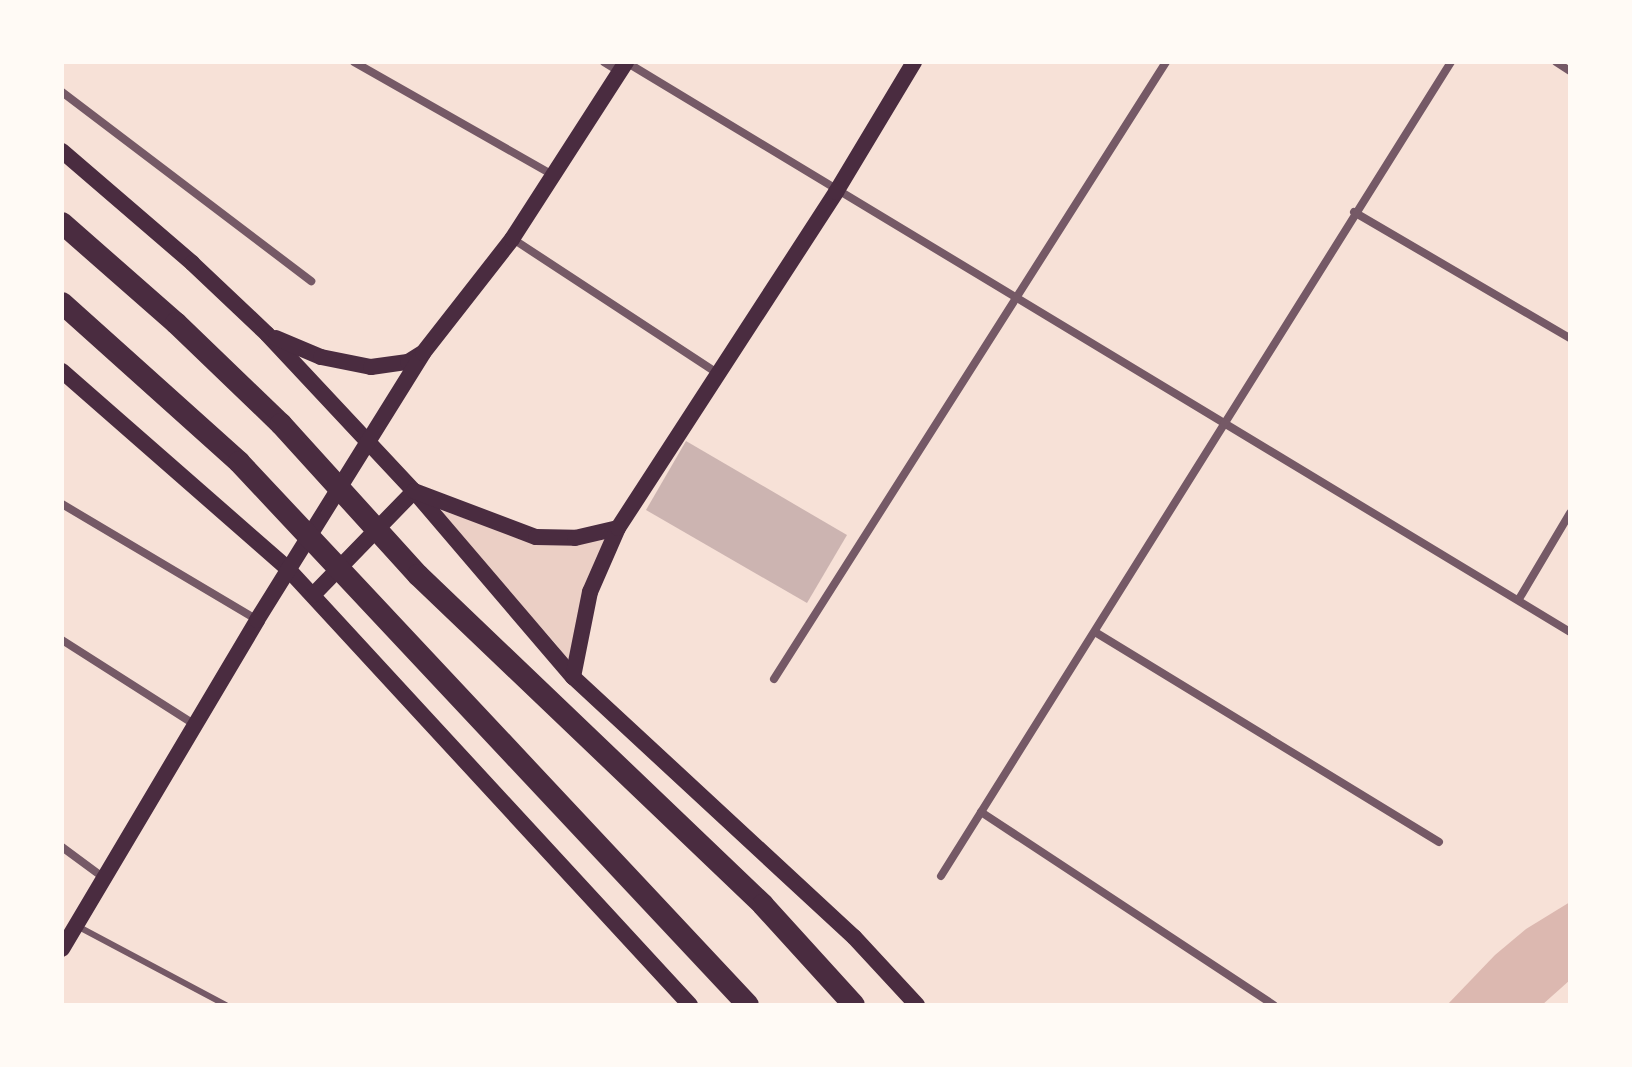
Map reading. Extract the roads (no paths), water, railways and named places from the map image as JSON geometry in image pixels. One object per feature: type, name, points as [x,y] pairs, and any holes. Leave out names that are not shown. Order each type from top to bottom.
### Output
[{"type":"highway","points":[[62,223],[176,323],[281,424],[418,575],[763,905],[854,1005]]},
{"type":"highway","points":[[62,303],[239,462],[376,610],[490,726],[748,1005]]},
{"type":"main road","points":[[573,677],[590,592],[618,528],[836,192],[914,62]]},
{"type":"main road","points":[[62,949],[194,724],[423,353],[512,239],[624,66]]},
{"type":"main road","points":[[62,151],[192,263],[267,334],[414,491],[573,677],[854,937],[917,1005]]},
{"type":"main road","points":[[267,334],[349,365],[396,365],[423,353]]},
{"type":"main road","points":[[62,371],[288,569],[690,1005]]},
{"type":"main road","points":[[414,491],[536,537],[575,538],[618,528]]},
{"type":"main road","points":[[313,595],[414,491]]},
{"type":"street","points":[[354,62],[554,176]]},
{"type":"street","points":[[604,62],[624,66],[1016,297],[1570,632]]},
{"type":"street","points":[[774,679],[1166,62]]},
{"type":"street","points":[[941,876],[1354,212],[1451,62]]},
{"type":"street","points":[[1556,62],[1570,71]]},
{"type":"street","points":[[62,92],[311,281]]},
{"type":"street","points":[[1354,212],[1570,338]]},
{"type":"street","points":[[512,239],[717,373]]},
{"type":"street","points":[[62,504],[257,620]]},
{"type":"street","points":[[1519,599],[1570,513]]},
{"type":"street","points":[[1095,632],[1439,842]]},
{"type":"street","points":[[62,640],[194,724]]},
{"type":"street","points":[[981,812],[1274,1005]]},
{"type":"street","points":[[62,847],[105,879]]},
{"type":"lane","points":[[76,925],[226,1005]]}]
